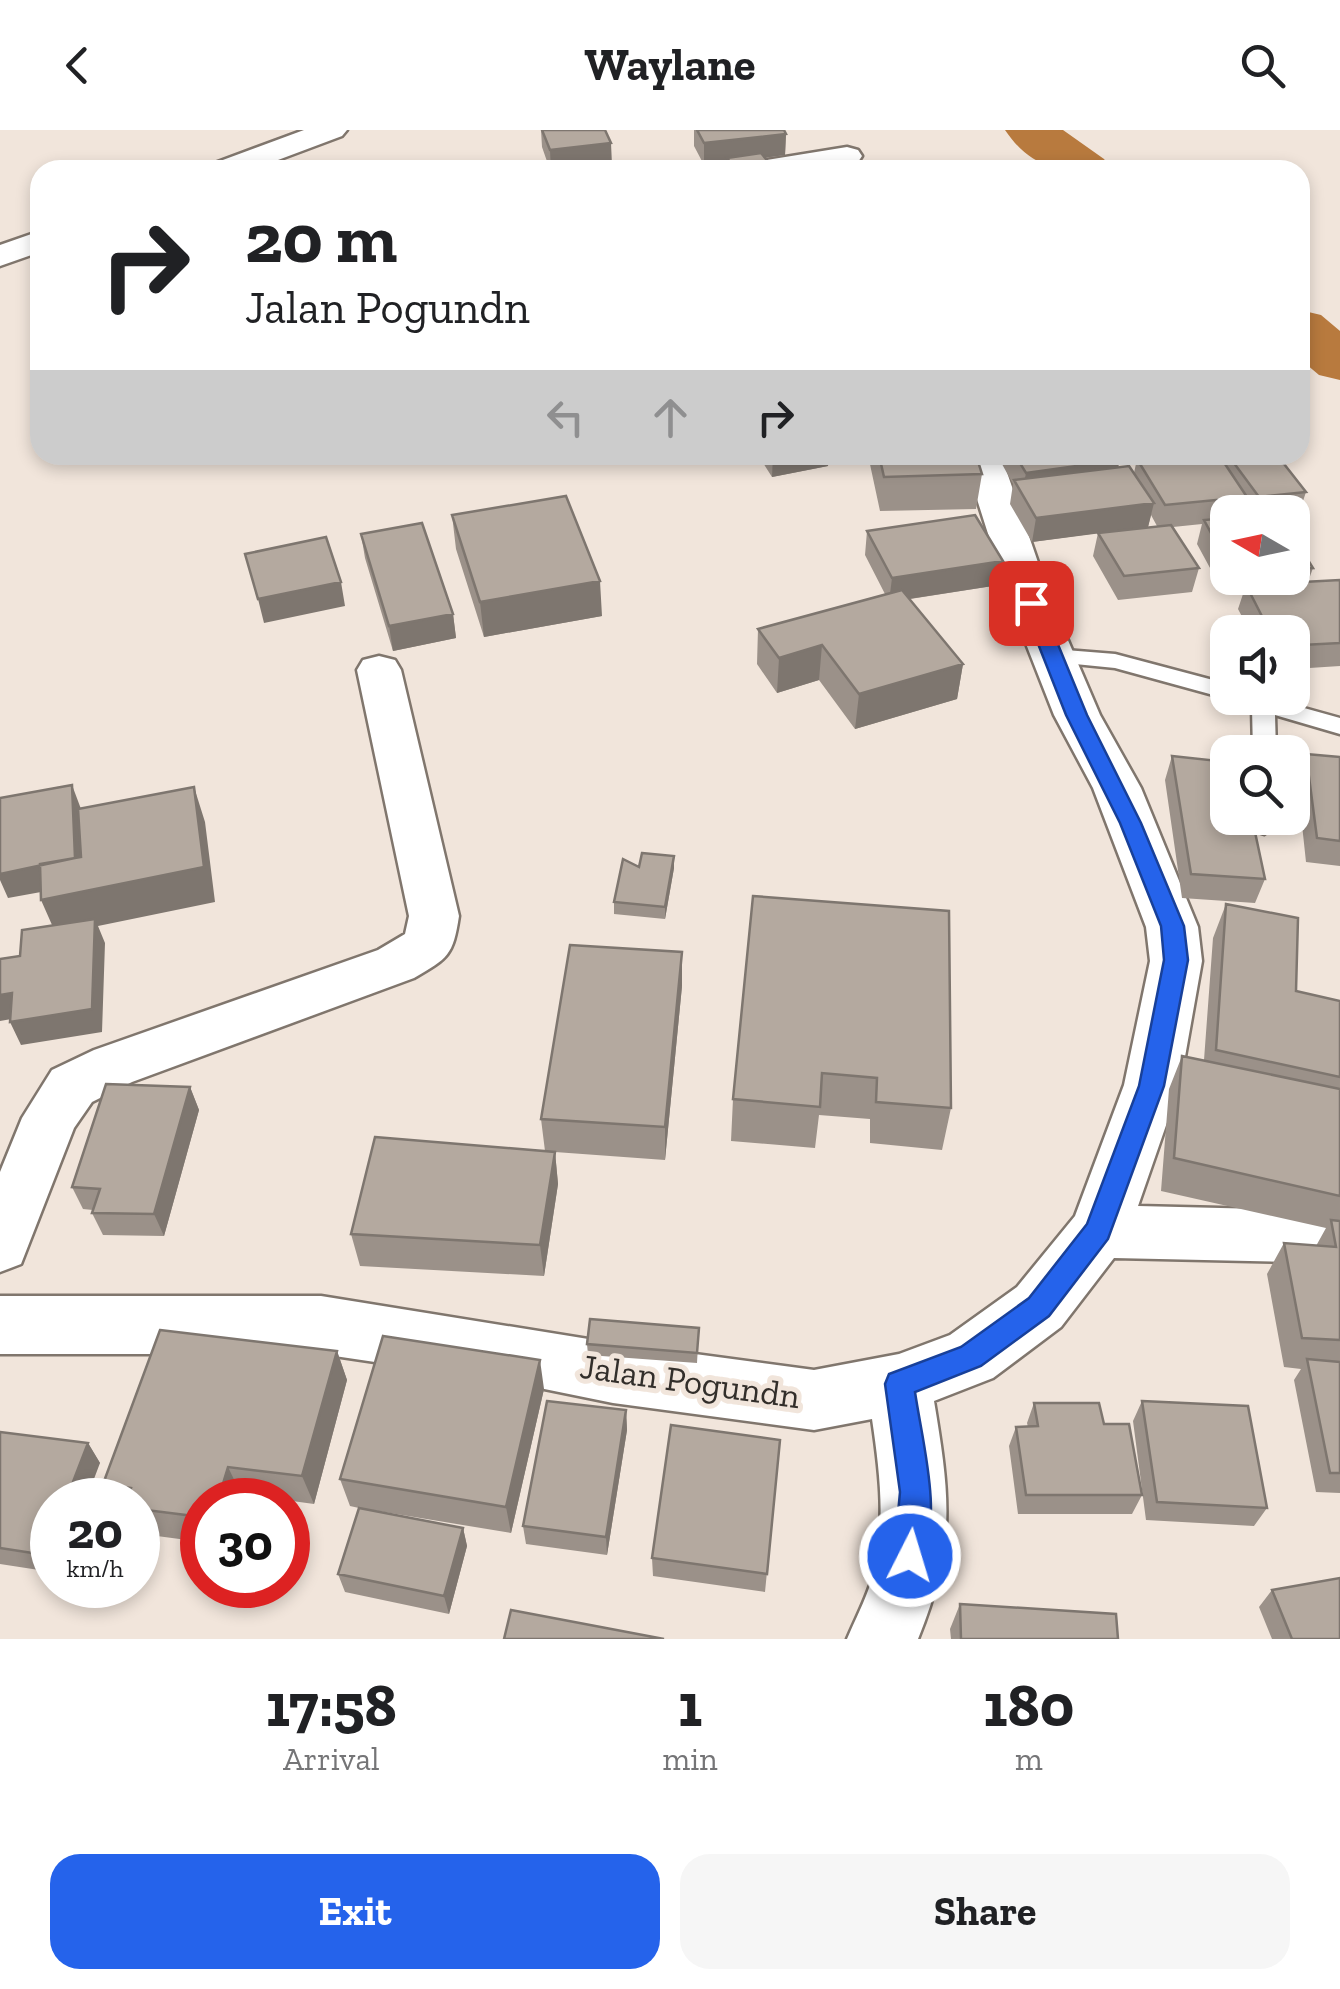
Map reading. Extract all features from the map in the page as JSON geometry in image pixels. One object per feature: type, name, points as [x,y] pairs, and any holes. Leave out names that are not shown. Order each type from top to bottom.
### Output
[{"type":"street","points":[[250,160],[332,130]]},
{"type":"street","points":[[827,130],[850,160]]},
{"type":"street","points":[[0,256],[30,245]]},
{"type":"street","name":"Jalan Pogundn","points":[[0,1325],[321,1325],[510,1353],[613,1374],[814,1400],[899,1384],[971,1357],[1039,1307],[1098,1231],[1152,1086],[1176,960],[1172,926],[1116,788],[1077,715],[1031,603],[985,465]]},
{"type":"street","points":[[0,1245],[50,1118],[72,1086],[113,1066],[396,964],[429,944],[434,916],[379,670]]},
{"type":"street","points":[[1098,1231],[1340,1237]]},
{"type":"street","points":[[882,1639],[906,1579],[914,1534],[915,1492],[899,1384]]},
{"type":"lane","points":[[1053,656],[1115,661],[1210,687]]},
{"type":"lane","points":[[1302,715],[1340,726]]},
{"type":"building","points":[[542,130],[605,130],[611,143],[550,150]]},
{"type":"building","points":[[697,130],[784,130],[786,134],[704,143]]},
{"type":"building","points":[[761,153],[767,160],[729,160]]},
{"type":"building","points":[[881,465],[979,465],[982,474],[884,477]]},
{"type":"building","points":[[1021,465],[1084,465],[1026,473]]},
{"type":"building","points":[[1141,465],[1226,465],[1246,495],[1210,495],[1210,501],[1165,505]]},
{"type":"building","points":[[1235,465],[1285,465],[1306,492],[1258,495]]},
{"type":"building","points":[[1129,466],[1154,503],[1036,518],[1014,480]]},
{"type":"building","points":[[566,496],[600,581],[480,602],[452,515]]},
{"type":"building","points":[[975,515],[1003,561],[892,578],[867,531]]},
{"type":"building","points":[[422,523],[453,614],[389,626],[361,534]]},
{"type":"building","points":[[1171,525],[1199,568],[1124,576],[1098,533]]},
{"type":"building","points":[[326,537],[341,582],[258,599],[245,554]]},
{"type":"building","points":[[1340,580],[1340,643],[1310,645],[1310,615],[1261,615],[1251,595],[1310,595],[1310,582]]},
{"type":"building","points":[[902,590],[963,664],[859,694],[822,645],[779,658],[758,629]]},
{"type":"building","points":[[1310,754],[1340,757],[1340,841],[1317,838]]},
{"type":"building","points":[[1172,756],[1210,760],[1210,835],[1256,835],[1265,879],[1191,874]]},
{"type":"building","points":[[72,785],[75,858],[0,874],[0,798]]},
{"type":"building","points":[[194,787],[204,867],[41,900],[40,864],[81,857],[78,809]]},
{"type":"building","points":[[642,853],[674,856],[665,907],[614,902],[623,859],[639,867]]},
{"type":"building","points":[[753,896],[949,911],[951,1108],[876,1102],[877,1078],[822,1073],[820,1107],[733,1099]]},
{"type":"building","points":[[1226,904],[1298,918],[1296,991],[1340,1001],[1340,1077],[1216,1050]]},
{"type":"building","points":[[95,919],[92,1009],[10,1022],[12,993],[0,995],[0,959],[20,956],[22,930]]},
{"type":"building","points":[[570,945],[682,952],[665,1127],[541,1119]]},
{"type":"building","points":[[1182,1056],[1340,1089],[1340,1196],[1174,1158]]},
{"type":"building","points":[[106,1084],[190,1087],[154,1214],[92,1213],[100,1189],[72,1187]]},
{"type":"building","points":[[375,1137],[555,1152],[540,1245],[351,1234]]},
{"type":"building","points":[[1331,1220],[1340,1221],[1340,1340],[1302,1338],[1284,1243],[1336,1247]]},
{"type":"building","points":[[590,1319],[699,1328],[697,1353],[587,1344]]},
{"type":"building","points":[[160,1330],[337,1351],[302,1476],[228,1467],[225,1478],[180,1478],[180,1514],[160,1512],[160,1478],[105,1478]]},
{"type":"building","points":[[383,1336],[540,1360],[506,1507],[340,1479]]},
{"type":"building","points":[[1307,1359],[1340,1362],[1340,1473],[1330,1473]]},
{"type":"building","points":[[547,1401],[626,1410],[606,1537],[523,1526]]},
{"type":"building","points":[[1142,1401],[1248,1406],[1267,1508],[1157,1502]]},
{"type":"building","points":[[1034,1403],[1099,1403],[1104,1424],[1129,1424],[1142,1495],[1026,1495],[1016,1427],[1038,1426]]},
{"type":"building","points":[[671,1425],[780,1440],[767,1574],[652,1558]]},
{"type":"building","points":[[0,1432],[88,1443],[74,1478],[30,1478],[30,1553],[0,1548]]},
{"type":"building","points":[[359,1508],[463,1528],[444,1596],[338,1574]]},
{"type":"building","points":[[1340,1578],[1340,1639],[1292,1639],[1272,1590]]},
{"type":"building","points":[[960,1604],[1116,1614],[1118,1639],[961,1639]]},
{"type":"building","points":[[511,1610],[664,1639],[504,1639]]},
{"type":"waterway","points":[[1030,130],[1072,160]]},
{"type":"waterway","points":[[1310,336],[1340,362]]},
{"type":"route","points":[[910,1556],[915,1492],[899,1384],[971,1357],[1039,1307],[1098,1231],[1152,1086],[1176,960],[1172,926],[1116,788],[1077,715],[1031,603]]}]
